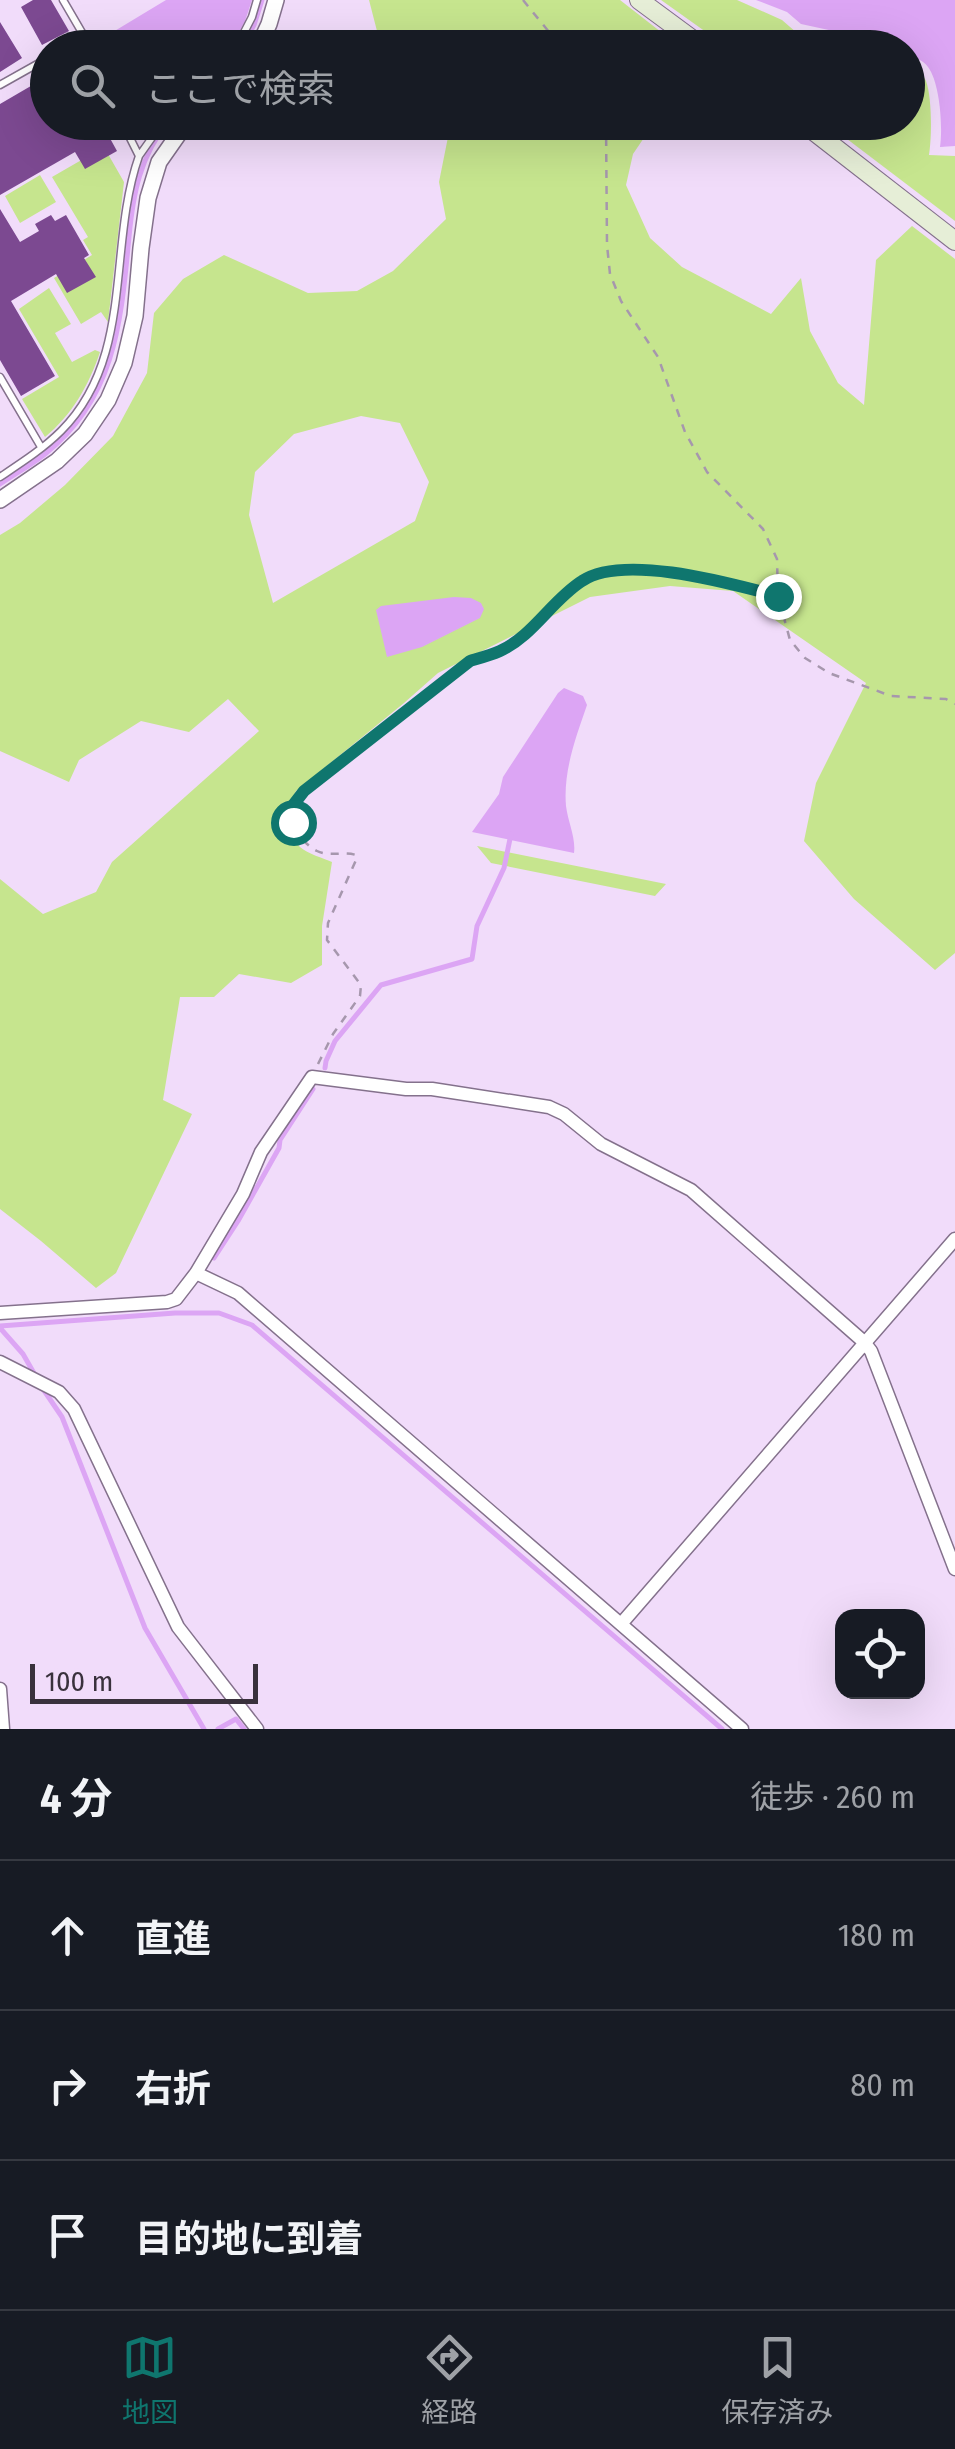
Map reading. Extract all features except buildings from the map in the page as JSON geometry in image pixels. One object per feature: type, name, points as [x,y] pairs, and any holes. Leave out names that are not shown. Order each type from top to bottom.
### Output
[{"type":"main road","points":[[639,0],[680,30]]},
{"type":"main road","points":[[825,140],[955,241]]},
{"type":"street","points":[[266,30],[276,0]]},
{"type":"street","points":[[0,500],[57,462],[85,434],[108,400],[124,362],[135,316],[148,198],[159,162],[174,140]]},
{"type":"street","points":[[0,1313],[176,1299],[243,1194],[261,1152],[312,1077],[549,1108],[564,1114],[601,1144],[691,1190],[864,1342],[871,1351],[955,1570]]},
{"type":"street","points":[[621,1624],[955,1239]]},
{"type":"street","points":[[196,1273],[238,1292],[742,1729]]},
{"type":"street","points":[[0,1362],[60,1392],[74,1409],[178,1627],[257,1729]]},
{"type":"street","points":[[0,1689],[3,1729]]},
{"type":"lane","points":[[63,0],[80,30]]},
{"type":"lane","points":[[245,30],[257,0]]},
{"type":"lane","points":[[0,85],[30,68]]},
{"type":"lane","points":[[132,140],[139,156]]},
{"type":"lane","points":[[0,478],[62,430],[97,379],[109,347],[126,203],[139,156],[150,140]]},
{"type":"lane","points":[[0,377],[42,447]]},
{"type":"path","points":[[523,0],[547,30]]},
{"type":"path","points":[[606,140],[610,274],[621,302],[658,357],[685,432],[707,472],[764,529],[777,559],[778,596],[790,640],[804,658],[829,673],[891,696],[955,704]]},
{"type":"path","points":[[312,1077],[333,1034],[360,996],[361,985],[328,940],[328,923],[356,855],[318,852],[302,840],[293,822],[294,804],[304,791],[470,661],[502,650],[582,581],[598,573],[644,569],[724,582],[778,596]]},
{"type":"green space","points":[[369,0],[620,0],[658,30],[377,30]]},
{"type":"green space","points":[[661,0],[737,0],[782,20],[794,30],[703,30]]},
{"type":"green space","points":[[925,80],[931,117],[929,155],[955,156],[955,221],[848,140],[925,140]]},
{"type":"green space","points":[[447,140],[642,140],[633,154],[626,185],[650,238],[682,267],[771,314],[801,278],[810,331],[838,383],[864,405],[876,260],[912,226],[955,259],[955,953],[935,970],[854,899],[804,841],[816,783],[866,683],[733,591],[670,586],[590,597],[438,673],[296,791],[289,812],[291,834],[303,849],[332,862],[322,926],[322,965],[291,983],[239,974],[214,997],[180,997],[163,1100],[192,1114],[116,1273],[96,1288],[0,1209],[0,879],[43,914],[96,892],[112,862],[259,731],[228,699],[189,732],[141,721],[79,760],[69,782],[0,751],[0,535],[65,485],[113,436],[147,373],[154,313],[183,279],[224,255],[308,293],[357,291],[393,271],[446,219],[439,182]],"holes":[[[361,416],[400,423],[429,482],[415,521],[273,603],[249,515],[255,472],[294,434]]]},
{"type":"green space","points":[[104,147],[124,182],[108,322],[101,312],[81,324],[54,278],[92,255],[83,240],[88,237],[52,177]]},
{"type":"green space","points":[[40,175],[56,202],[20,223],[5,196]]},
{"type":"green space","points":[[49,288],[71,324],[55,333],[72,362],[95,350],[100,352],[78,399],[45,437],[22,399],[59,377],[19,309]]},
{"type":"green space","points":[[477,846],[666,884],[655,896],[491,863]]},
{"type":"shaded area","points":[[166,0],[252,0],[240,30],[116,30]]},
{"type":"shaded area","points":[[756,0],[955,0],[955,146],[940,147],[941,117],[935,83],[925,64],[925,30],[829,30],[801,24],[787,12]]},
{"type":"shaded area","points":[[454,597],[481,603],[484,609],[480,618],[422,647],[387,657],[376,610],[381,606]]},
{"type":"shaded area","points":[[564,688],[583,696],[587,705],[566,780],[574,853],[472,832],[499,794],[503,777]]},
{"type":"waterway","points":[[251,30],[262,0]]},
{"type":"waterway","points":[[0,484],[45,454],[69,432],[101,383],[118,327],[136,191],[155,140]]},
{"type":"waterway","points":[[325,1068],[335,1041],[381,985],[472,959],[477,926],[504,868],[511,834]]},
{"type":"waterway","points":[[214,1258],[313,1089]]},
{"type":"waterway","points":[[0,1326],[175,1313],[219,1313],[252,1325],[722,1729]]},
{"type":"waterway","points":[[0,1328],[35,1375]]},
{"type":"waterway","points":[[43,1389],[62,1417],[145,1628],[204,1729]]},
{"type":"waterway","points":[[218,1729],[236,1719],[244,1729]]},
{"type":"route","points":[[293,822],[294,804],[304,791],[470,661],[502,650],[582,581],[598,573],[644,569],[724,582],[778,596]]}]
